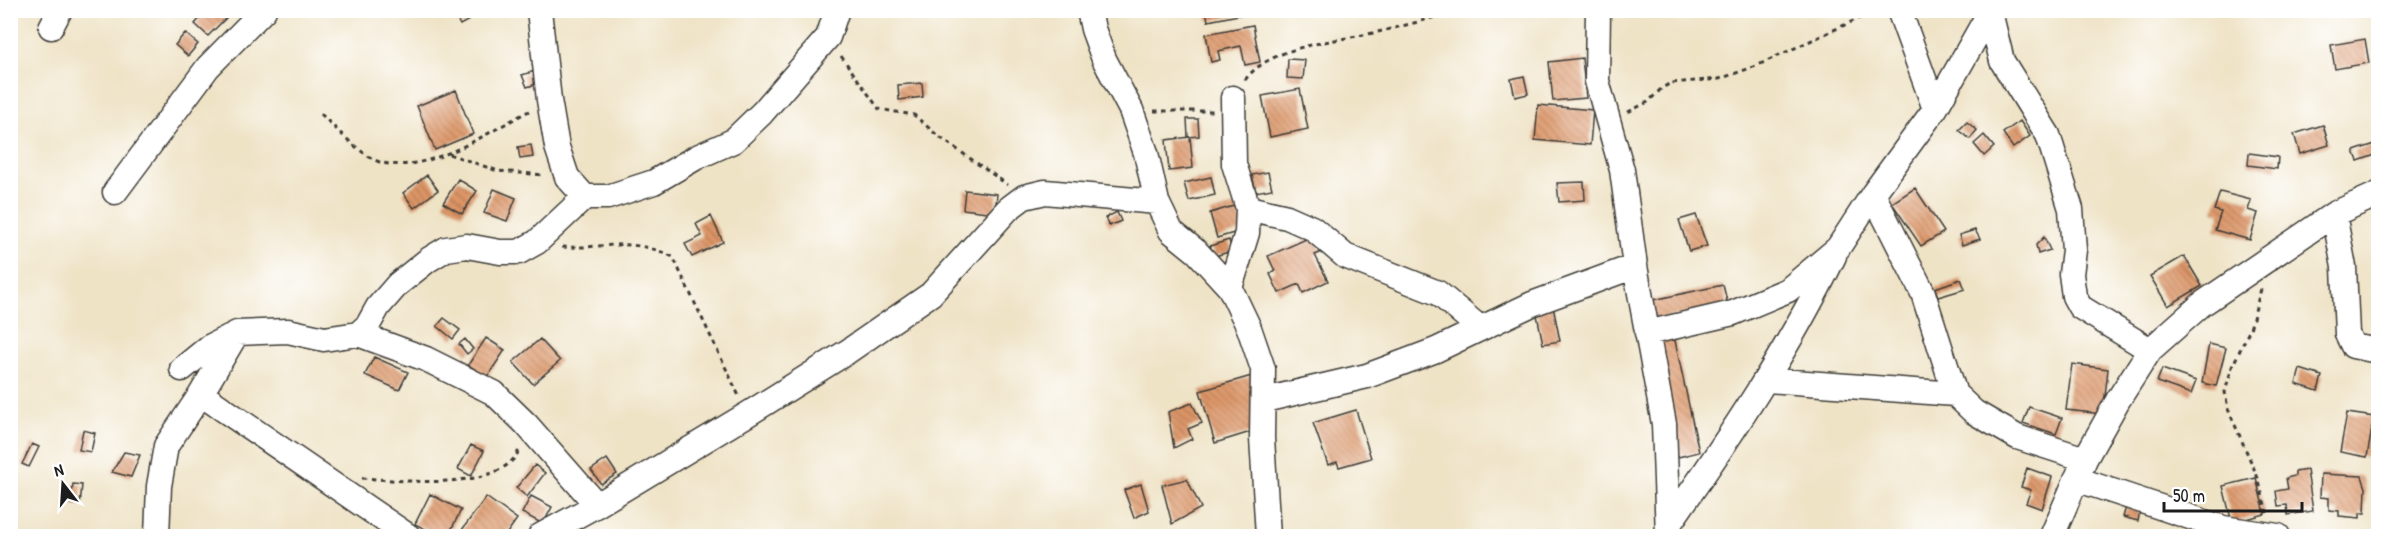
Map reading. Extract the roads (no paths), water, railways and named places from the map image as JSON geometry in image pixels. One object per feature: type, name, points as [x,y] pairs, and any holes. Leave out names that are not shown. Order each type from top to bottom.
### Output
[{"type":"street","points":[[115,192],[208,68],[264,10]]},
{"type":"street","points":[[539,10],[549,100],[557,147],[567,177],[585,197]]},
{"type":"street","points":[[358,334],[368,325],[378,307],[398,284],[446,249],[467,246],[500,252],[519,252],[537,242],[585,197],[608,197],[654,182],[697,157],[733,141],[762,113],[828,37],[837,10]]},
{"type":"street","points":[[1089,10],[1104,59],[1131,110],[1146,153],[1157,202],[1171,231],[1210,265],[1230,288],[1249,328],[1263,369],[1262,438],[1268,537]]},
{"type":"street","points":[[1598,10],[1597,81],[1622,170],[1635,266],[1664,424],[1668,530]]},
{"type":"street","points":[[1899,10],[1935,109]]},
{"type":"street","points":[[1668,530],[1767,380],[1808,310],[1838,248],[1873,194],[1935,109],[1991,11]]},
{"type":"street","points":[[1991,11],[2002,61],[2048,135],[2072,209],[2074,250],[2071,274],[2074,296],[2080,307],[2150,350]]},
{"type":"street","points":[[1230,288],[1247,232],[1248,208],[1234,164],[1233,98]]},
{"type":"street","points":[[540,537],[586,520],[847,352],[931,294],[1008,209],[1024,197],[1046,192],[1157,202]]},
{"type":"street","points":[[1873,194],[1923,293],[1954,394],[1974,412],[2081,469],[2223,528],[2273,535]]},
{"type":"street","points":[[2052,537],[2081,469],[2118,400],[2150,350],[2202,304],[2334,214],[2379,194]]},
{"type":"street","points":[[1248,208],[1295,220],[1311,228],[1345,256],[1438,293],[1480,328]]},
{"type":"street","points":[[2334,214],[2344,267],[2347,334],[2353,346],[2379,351]]},
{"type":"street","points":[[1647,333],[1733,313],[1788,290],[1838,248]]},
{"type":"street","points":[[1264,399],[1366,375],[1436,350],[1532,304],[1635,266]]},
{"type":"street","points":[[182,369],[209,346],[237,333],[288,331],[324,339],[358,334],[426,359],[494,393],[526,424],[586,520]]},
{"type":"street","points":[[157,537],[159,486],[166,446],[201,394],[237,333]]},
{"type":"street","points":[[1767,380],[1954,394]]},
{"type":"street","points":[[201,394],[408,537]]}]
